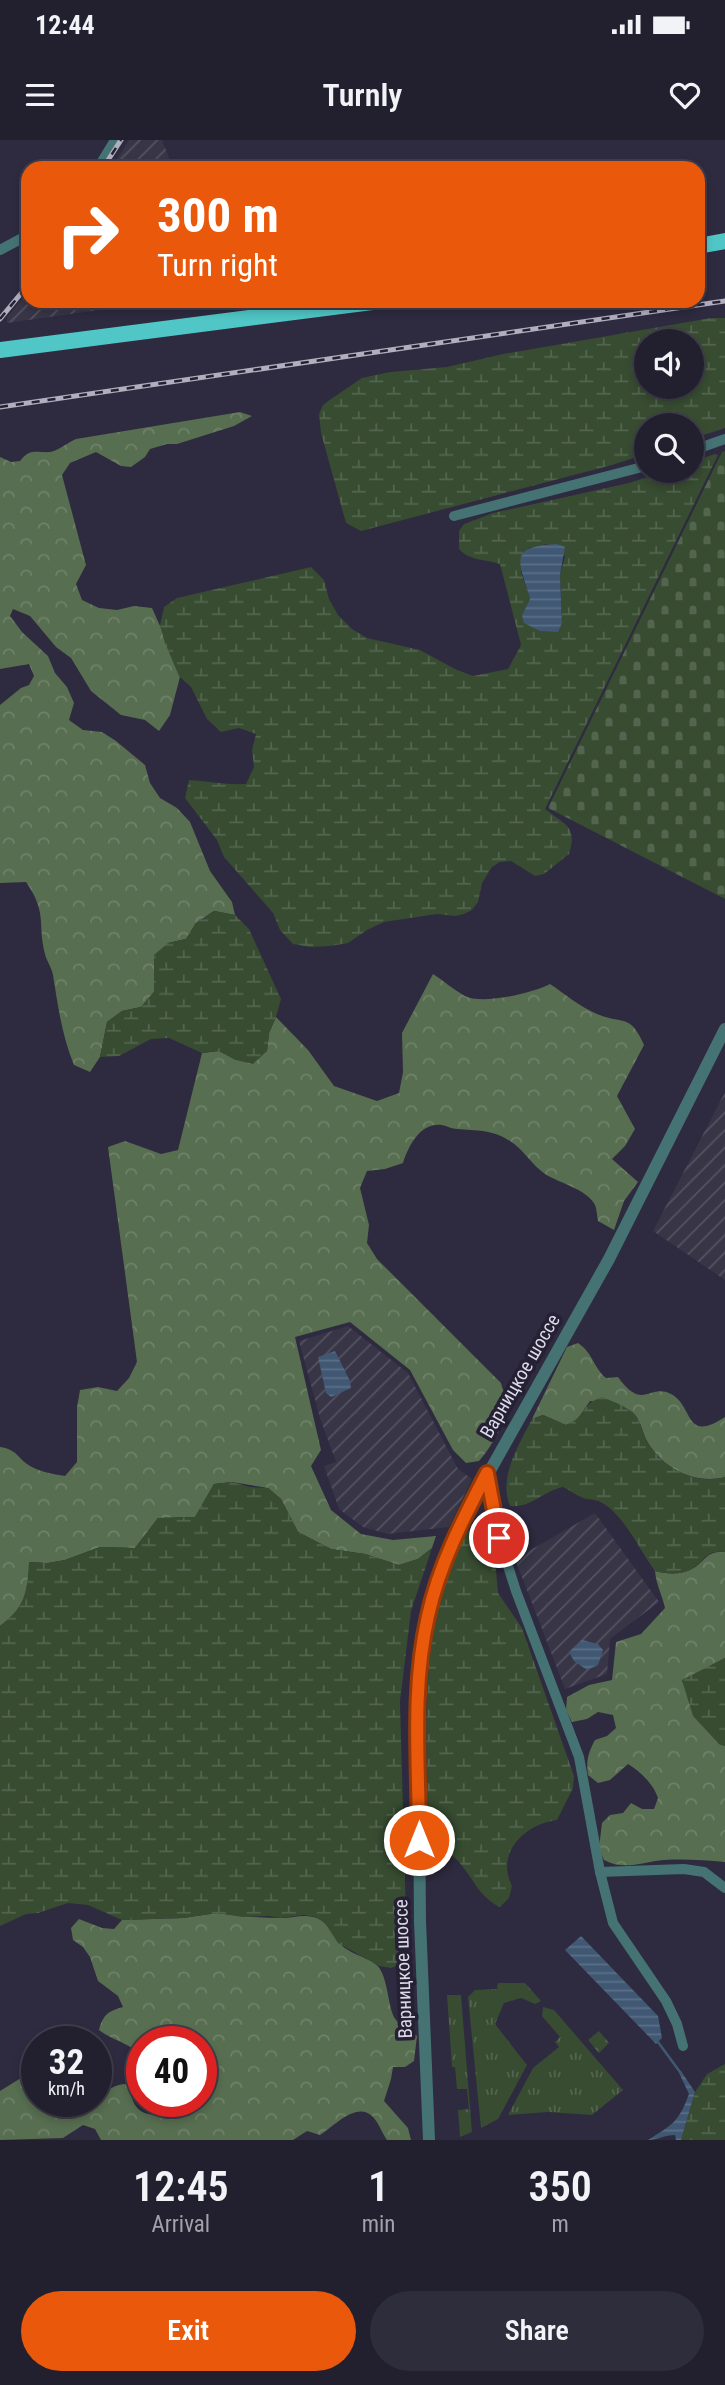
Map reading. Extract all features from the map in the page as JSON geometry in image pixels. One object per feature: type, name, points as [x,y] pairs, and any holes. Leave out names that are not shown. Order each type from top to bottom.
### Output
[{"type":"highway","points":[[705,245],[725,241]]},
{"type":"highway","points":[[705,255],[725,252]]},
{"type":"highway","points":[[0,341],[252,308]]},
{"type":"highway","points":[[0,349],[325,308]]},
{"type":"street","points":[[102,161],[115,140]]},
{"type":"street","points":[[0,250],[21,239]]},
{"type":"street","points":[[704,447],[725,439]]},
{"type":"street","points":[[454,516],[634,470]]},
{"type":"street","name":"Варницкое шоссе","points":[[429,2140],[420,1921],[418,1680],[428,1616],[441,1572],[460,1524],[609,1259],[725,1029]]},
{"type":"street","points":[[487,1473],[499,1538],[579,1757],[600,1872],[613,1923],[666,2001],[677,2024],[683,2046]]},
{"type":"street","points":[[600,1872],[684,1869],[704,1872],[722,1886]]},
{"type":"shaded area","points":[[129,140],[162,140],[170,161],[116,161]]},
{"type":"shaded area","points":[[21,300],[21,308],[113,308],[7,323],[7,317]]},
{"type":"shaded area","points":[[725,1092],[725,1280],[653,1231]]},
{"type":"shaded area","points":[[348,1326],[408,1373],[458,1469],[472,1479],[449,1527],[388,1534],[363,1527],[339,1509],[324,1466],[336,1462],[320,1418],[299,1341]]},
{"type":"shaded area","points":[[595,1513],[659,1602],[610,1639],[607,1674],[565,1689],[515,1559]]},
{"type":"green space","points":[[725,318],[725,428],[704,435],[704,413],[634,413],[634,458],[361,531],[346,523],[321,433],[319,414],[323,405],[362,378],[390,372],[447,367],[503,354],[634,331],[634,399],[704,399],[704,329],[647,329]]},
{"type":"green space","points":[[240,412],[252,416],[234,426],[177,444],[150,449],[145,457],[131,467],[121,466],[96,452],[70,463],[62,475],[86,565],[76,584],[82,600],[99,608],[152,608],[181,673],[170,715],[159,731],[145,720],[121,715],[91,691],[71,658],[56,647],[30,616],[13,609],[10,616],[22,632],[48,656],[55,673],[67,687],[74,703],[69,720],[83,730],[102,732],[145,765],[150,783],[160,798],[177,808],[190,822],[210,871],[232,902],[235,915],[214,911],[196,923],[186,939],[168,943],[154,992],[141,1007],[122,1011],[107,1022],[100,1057],[90,1072],[74,1065],[70,1054],[52,972],[45,954],[40,911],[33,893],[26,882],[0,883],[0,705],[29,685],[34,676],[29,664],[0,669],[0,457],[11,462],[20,461],[30,453],[50,452],[76,439]]},
{"type":"green space","points":[[725,451],[725,899],[548,808],[722,452]]},
{"type":"green space","points":[[718,455],[545,809],[568,827],[572,837],[569,854],[544,874],[535,876],[511,861],[500,862],[492,867],[482,883],[478,902],[472,910],[464,914],[437,914],[384,922],[348,943],[310,947],[293,944],[280,930],[273,913],[224,857],[217,840],[185,798],[189,780],[246,784],[254,767],[252,750],[256,734],[239,728],[221,732],[207,719],[191,687],[179,676],[165,643],[160,625],[164,607],[177,598],[311,567],[324,580],[329,599],[338,615],[352,629],[367,638],[420,650],[473,676],[508,669],[521,645],[500,564],[463,553],[459,549],[459,531],[464,524],[493,513],[629,483],[704,483],[704,458]],"holes":[[[547,544],[565,556],[560,575],[562,623],[522,615],[530,599],[521,572],[529,548]]]},
{"type":"green space","points":[[215,911],[235,915],[249,929],[281,999],[269,1033],[267,1051],[253,1064],[236,1060],[219,1051],[202,1053],[169,1038],[151,1039],[119,1056],[100,1057],[107,1022],[122,1011],[141,1007],[154,992],[154,955],[168,943],[186,939],[196,923]]},
{"type":"green space","points":[[433,974],[465,996],[483,999],[508,997],[550,984],[591,1011],[630,1024],[644,1045],[617,1096],[635,1129],[625,1146],[612,1159],[638,1182],[624,1201],[614,1230],[598,1221],[595,1205],[586,1195],[545,1174],[510,1141],[484,1131],[455,1129],[442,1125],[427,1127],[412,1143],[403,1163],[367,1171],[360,1188],[369,1225],[367,1243],[377,1259],[501,1383],[506,1399],[505,1415],[494,1441],[479,1461],[466,1463],[453,1450],[410,1370],[350,1322],[295,1337],[321,1450],[311,1466],[331,1510],[361,1534],[393,1540],[436,1536],[432,1548],[418,1559],[399,1565],[365,1554],[331,1549],[298,1532],[281,1499],[268,1488],[232,1482],[214,1484],[195,1517],[158,1518],[135,1548],[100,1547],[65,1560],[30,1562],[24,1598],[9,1619],[0,1626],[0,1447],[14,1452],[34,1468],[65,1476],[77,1462],[77,1407],[80,1390],[98,1387],[117,1391],[129,1378],[137,1362],[108,1147],[125,1141],[161,1154],[178,1150],[202,1053],[219,1051],[236,1060],[267,1051],[269,1033],[276,1017],[308,1050],[334,1086],[377,1101],[399,1093],[403,1072],[402,1033]]},
{"type":"green space","points":[[578,1343],[606,1378],[618,1377],[634,1393],[640,1395],[657,1392],[671,1394],[696,1425],[712,1424],[725,1417],[725,1477],[702,1479],[670,1466],[653,1451],[635,1415],[628,1409],[590,1401],[577,1420],[566,1425],[543,1415],[532,1419],[567,1347]]},
{"type":"green space","points":[[602,1397],[635,1415],[649,1445],[673,1468],[703,1479],[725,1477],[725,1552],[708,1555],[686,1572],[659,1572],[655,1571],[618,1517],[601,1502],[583,1498],[563,1487],[531,1502],[510,1506],[507,1495],[508,1473],[532,1419],[543,1415],[566,1425],[573,1422],[590,1403]]},
{"type":"green space","points":[[232,1482],[268,1488],[281,1499],[298,1532],[331,1549],[365,1554],[399,1565],[418,1559],[432,1548],[411,1611],[400,1701],[407,1954],[402,1964],[391,1968],[379,1966],[338,1943],[325,1923],[316,1917],[304,1915],[280,1918],[217,1913],[183,1918],[122,1920],[88,1905],[68,1903],[26,1914],[0,1926],[0,1626],[15,1612],[24,1598],[29,1562],[65,1560],[100,1547],[135,1548],[158,1518],[195,1517],[214,1484]]},
{"type":"green space","points":[[480,1525],[488,1535],[498,1593],[522,1628],[574,1776],[573,1788],[557,1820],[534,1827],[516,1842],[510,1852],[507,1862],[512,1886],[509,1898],[500,1907],[481,1892],[452,1856],[428,1846],[427,1700],[434,1628],[455,1554],[472,1526]]},
{"type":"green space","points":[[718,1552],[725,1552],[725,1658],[682,1681],[719,1744],[725,1746],[725,1862],[664,1860],[633,1865],[611,1863],[604,1860],[599,1848],[602,1823],[610,1815],[623,1813],[631,1803],[642,1809],[654,1809],[658,1798],[646,1779],[628,1764],[610,1780],[598,1783],[588,1775],[588,1757],[595,1740],[607,1736],[616,1728],[613,1715],[598,1712],[587,1719],[572,1722],[566,1710],[567,1697],[589,1685],[612,1680],[616,1642],[641,1634],[665,1608],[655,1571],[684,1572]]},
{"type":"green space","points":[[725,1658],[725,1746],[719,1744],[693,1716],[682,1680]]},
{"type":"green space","points":[[217,1913],[266,1918],[314,1917],[327,1926],[344,1947],[378,1966],[383,1975],[393,2016],[417,2036],[414,2061],[405,2067],[393,2067],[384,2101],[408,2128],[411,2140],[387,2140],[372,2116],[359,2112],[345,2117],[320,2135],[307,2131],[293,2140],[101,2140],[95,2129],[83,2125],[63,2138],[0,2140],[0,2091],[21,2078],[21,2117],[112,2117],[112,2088],[126,2084],[126,2117],[217,2117],[217,2026],[126,2026],[126,2045],[112,2038],[112,2026],[100,2026],[102,2020],[107,2014],[123,2007],[118,1996],[98,1981],[90,1957],[83,1947],[73,1940],[71,1928],[79,1919],[102,1928],[114,1929],[122,1920],[183,1918]]},
{"type":"green space","points":[[498,1983],[525,1983],[541,2001],[535,2004],[521,1998],[504,2003],[495,2024],[527,2065],[498,2119],[481,2128],[468,1997],[475,1990],[497,1989]]},
{"type":"green space","points":[[447,1995],[461,1995],[472,2132],[460,2137],[458,2110],[469,2109],[467,2089],[457,2089],[455,2067],[452,2067]]},
{"type":"green space","points":[[543,2007],[554,2010],[623,2090],[592,2115],[548,2112],[508,2115],[533,2068],[559,2047],[555,2042],[560,2037],[542,2016]]},
{"type":"green space","points":[[599,2031],[609,2043],[599,2053],[588,2040]]},
{"type":"green space","points":[[725,2064],[725,2140],[681,2140],[695,2092],[707,2074]]},
{"type":"water","points":[[557,544],[565,547],[560,575],[562,623],[558,632],[540,631],[524,623],[522,615],[530,599],[521,559],[523,553],[530,548]]},
{"type":"water","points":[[335,1351],[351,1388],[331,1397],[326,1393],[318,1357]]},
{"type":"water","points":[[582,1640],[598,1644],[603,1650],[598,1665],[587,1670],[574,1661],[569,1652]]},
{"type":"water","points":[[581,1936],[658,2016],[662,2038],[656,2044],[565,1950]]},
{"type":"water","points":[[681,2071],[695,2092],[681,2140],[676,2140],[675,2135],[648,2140],[674,2122],[685,2104],[689,2094],[679,2073]]},
{"type":"waterway","points":[[658,2042],[680,2072]]},
{"type":"railway","points":[[108,161],[121,140]]},
{"type":"railway","points":[[0,319],[21,294]]},
{"type":"railway","points":[[705,304],[725,301]]},
{"type":"railway","points":[[0,407],[677,308]]},
{"type":"route","points":[[419,1840],[418,1680],[428,1616],[441,1572],[460,1524],[487,1473],[499,1538]]}]
